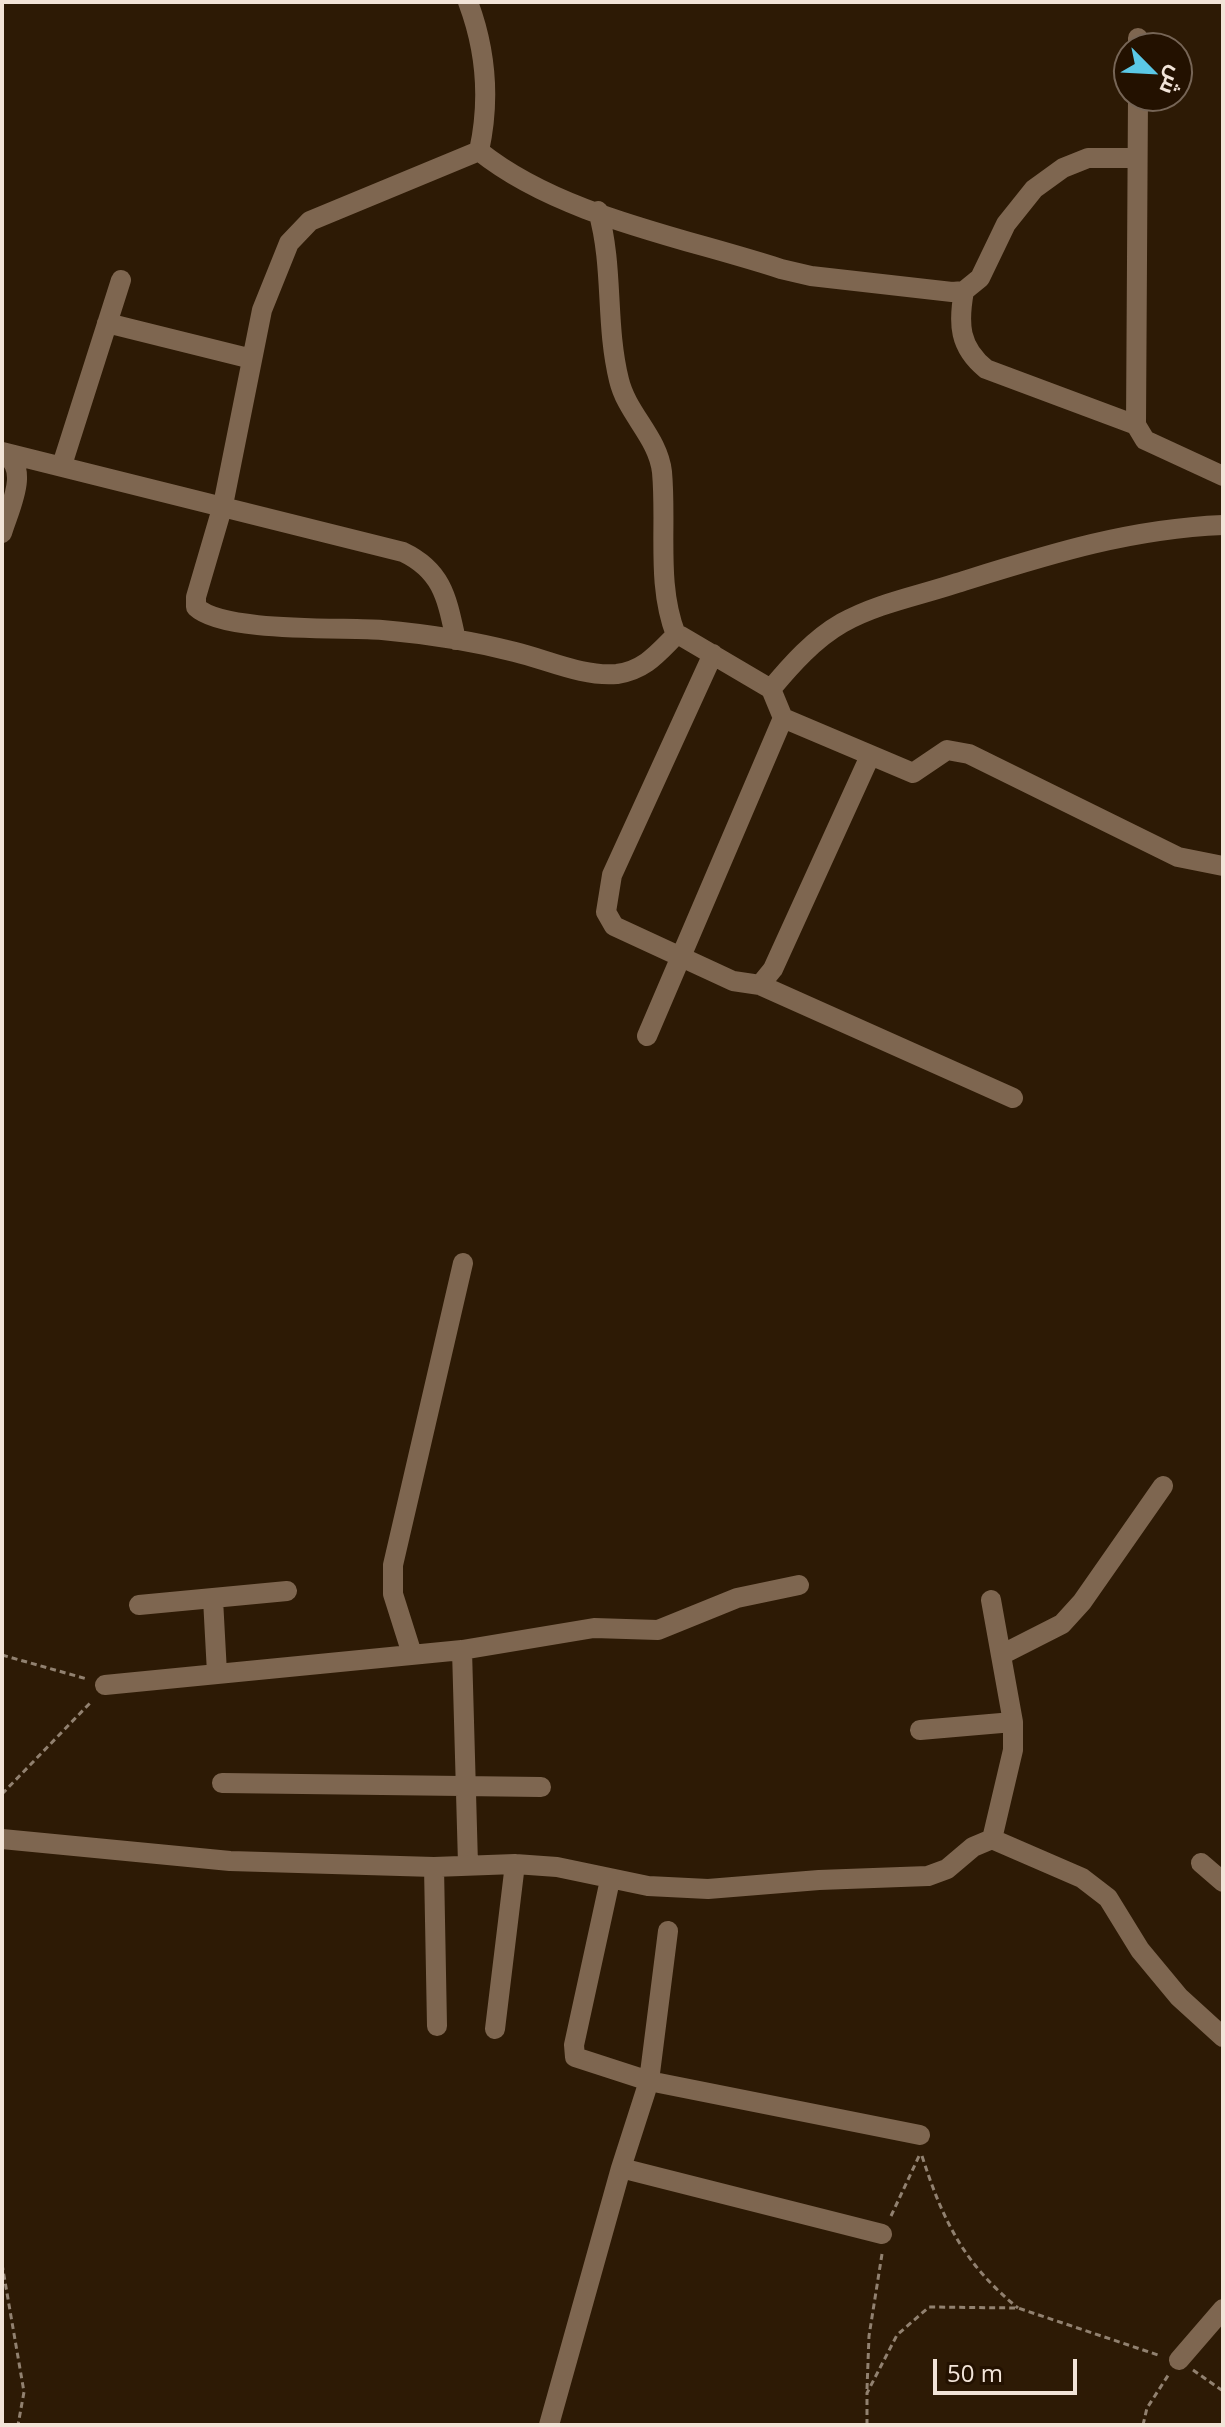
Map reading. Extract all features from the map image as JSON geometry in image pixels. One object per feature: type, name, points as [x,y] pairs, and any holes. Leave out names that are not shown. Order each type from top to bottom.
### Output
[{"type":"street","points":[[468,2],[482,57],[486,93],[487,116],[479,151]]},
{"type":"street","points":[[1138,112],[1136,425],[1145,440],[1223,476]]},
{"type":"street","points":[[479,151],[507,174],[551,198],[811,276],[964,291],[980,278],[1006,224],[1034,189],[1063,168],[1088,158],[1137,158]]},
{"type":"street","points":[[479,151],[310,221],[298,231],[273,277],[252,359],[223,505],[196,597],[196,607],[202,613],[270,626],[355,628],[456,640],[595,674],[618,674],[659,656],[676,635]]},
{"type":"street","points":[[598,211],[609,255],[609,316],[619,380],[627,405],[655,446],[661,469],[665,600],[676,635],[771,689],[777,696],[783,718],[647,1036]]},
{"type":"street","points":[[62,465],[121,280]]},
{"type":"street","points":[[964,291],[961,333],[971,357],[986,369],[1136,425]]},
{"type":"street","points":[[107,323],[252,359]]},
{"type":"street","points":[[2,452],[403,552],[419,560],[441,582],[456,640]]},
{"type":"street","points":[[2,452],[18,467],[2,533]]},
{"type":"street","points":[[771,689],[819,640],[841,624],[887,603],[1114,537],[1223,525]]},
{"type":"street","points":[[713,654],[607,894],[606,912],[614,926],[746,985],[760,985],[1013,1098]]},
{"type":"street","points":[[783,718],[913,773],[947,750],[969,754],[1178,857],[1223,866]]},
{"type":"street","points":[[760,985],[773,969],[870,756]]},
{"type":"street","points":[[412,1654],[393,1594],[393,1565],[463,1263]]},
{"type":"street","points":[[1001,1655],[1062,1624],[1082,1602],[1163,1486]]},
{"type":"street","points":[[105,1685],[462,1650],[594,1628],[658,1630],[737,1598],[799,1585]]},
{"type":"street","points":[[139,1605],[287,1591]]},
{"type":"street","points":[[213,1599],[217,1673]]},
{"type":"street","points":[[991,1600],[1013,1722],[1013,1750],[992,1839]]},
{"type":"street","points":[[462,1650],[468,1864]]},
{"type":"street","points":[[920,1730],[1013,1722]]},
{"type":"street","points":[[222,1783],[541,1787]]},
{"type":"street","points":[[2,1839],[230,1861],[434,1867],[515,1864],[557,1867],[610,1880],[708,1889],[819,1880],[913,1878],[947,1869],[973,1847],[992,1839],[1082,1878],[1108,1898],[1140,1950],[1169,1985],[1223,2037]]},
{"type":"street","points":[[1201,1863],[1223,1882]]},
{"type":"street","points":[[495,2029],[515,1864]]},
{"type":"street","points":[[434,1867],[437,2026]]},
{"type":"street","points":[[610,1880],[574,2045],[575,2057],[649,2081],[920,2135]]},
{"type":"street","points":[[549,2425],[621,2168],[649,2081],[668,1931]]},
{"type":"street","points":[[621,2168],[882,2234]]},
{"type":"street","points":[[1179,2360],[1223,2309]]},
{"type":"path","points":[[2,1655],[105,1685],[2,1794]]},
{"type":"path","points":[[867,2425],[869,2336],[881,2269],[882,2234],[920,2152],[951,2231],[985,2281],[1018,2308]]},
{"type":"path","points":[[2,2264],[24,2392],[18,2425]]},
{"type":"path","points":[[867,2393],[897,2335],[929,2307],[1018,2308],[1179,2360],[1223,2391]]},
{"type":"path","points":[[1143,2425],[1147,2408],[1179,2360]]}]
